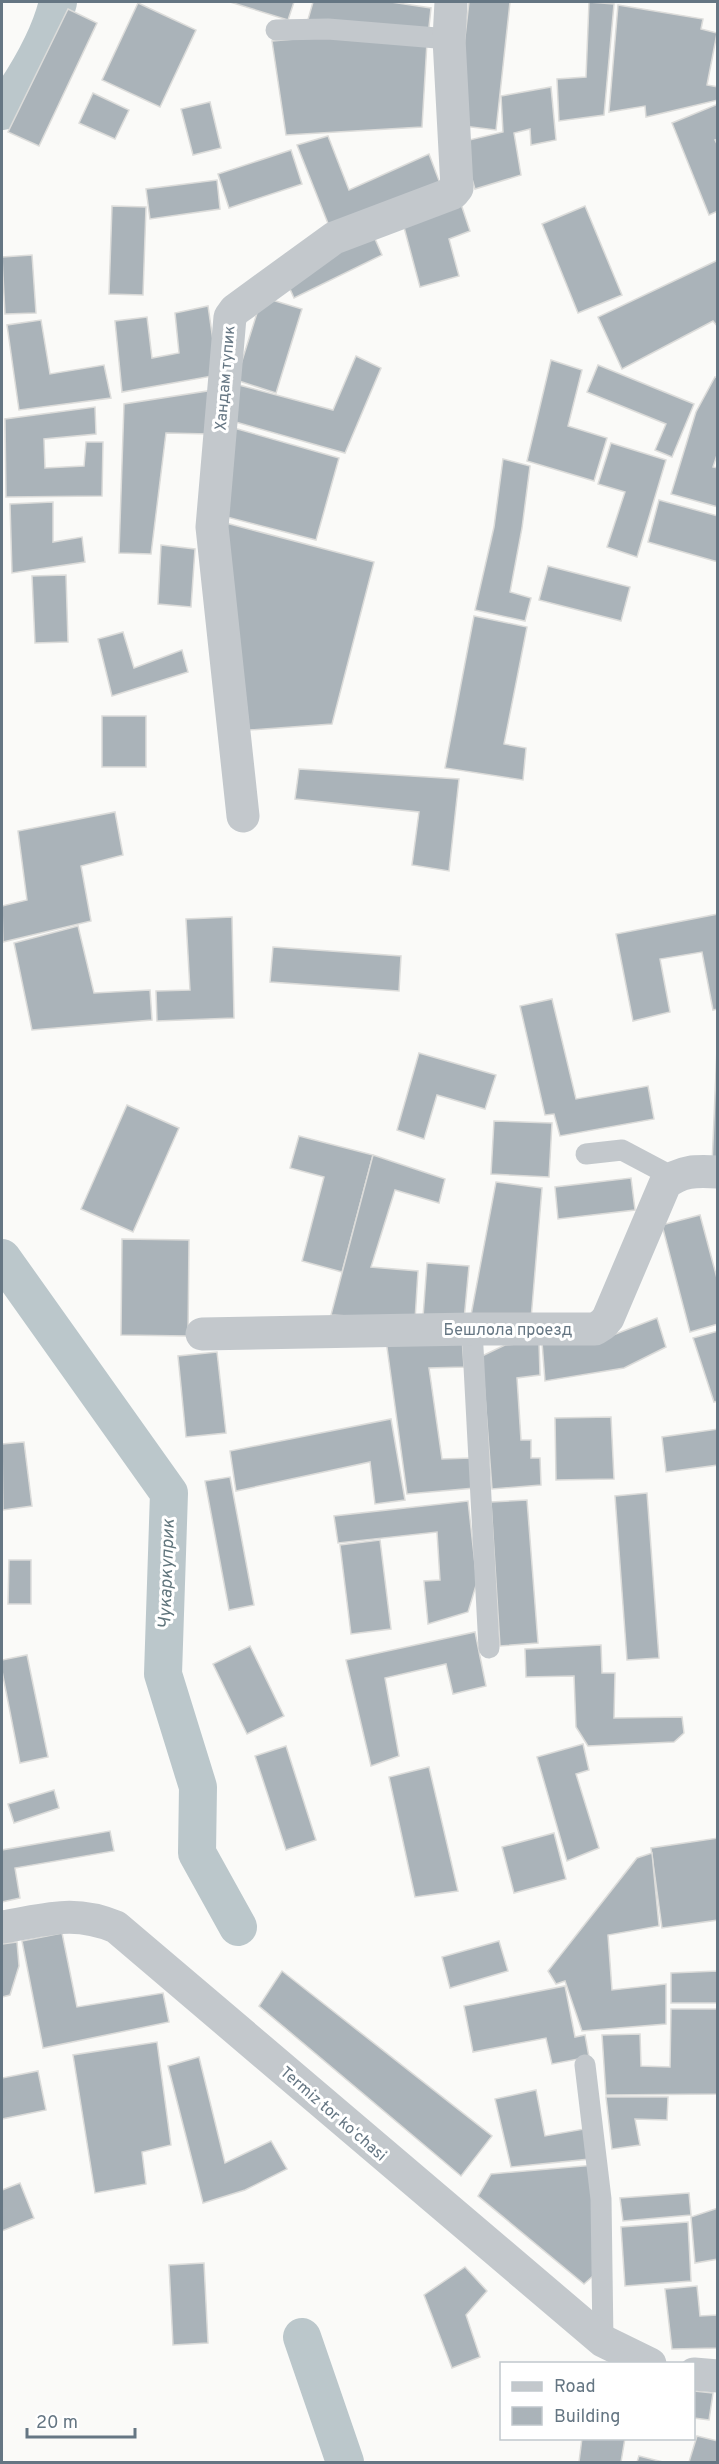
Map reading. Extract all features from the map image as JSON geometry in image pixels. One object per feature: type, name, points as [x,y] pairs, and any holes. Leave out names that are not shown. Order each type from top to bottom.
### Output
[{"type":"street","name":"Хандам тупик","points":[[243,816],[212,527],[230,317],[235,310],[334,238],[453,193],[457,188],[449,39],[451,2]]},
{"type":"street","points":[[673,1178],[688,1171],[717,1172]]},
{"type":"street","name":"Бешлола проезд","points":[[202,1334],[595,1329],[603,1324],[665,1184],[673,1178]]},
{"type":"street","name":"Termiz tor koʻchasi","points":[[2,1927],[69,1916],[84,1916],[116,1927],[603,2341],[646,2362]]},
{"type":"street","points":[[695,2374],[717,2376]]},
{"type":"lane","points":[[276,30],[328,29],[449,39]]},
{"type":"lane","points":[[586,1154],[622,1150],[673,1178]]},
{"type":"lane","points":[[472,1329],[489,1648]]},
{"type":"lane","points":[[585,2066],[601,2199],[603,2341]]},
{"type":"building","points":[[230,2],[294,2],[288,20]]},
{"type":"building","points":[[313,2],[391,2],[431,8],[428,36],[307,23]]},
{"type":"building","points":[[469,2],[510,2],[496,130],[455,125]]},
{"type":"building","points":[[589,2],[614,4],[604,115],[559,121],[557,79],[586,77]]},
{"type":"building","points":[[138,3],[196,30],[160,107],[102,80]]},
{"type":"building","points":[[618,5],[703,19],[701,29],[717,33],[707,85],[718,87],[718,100],[646,117],[645,106],[609,112]]},
{"type":"building","points":[[68,9],[97,23],[39,146],[8,132]]},
{"type":"building","points":[[341,35],[427,42],[422,127],[286,135],[272,41]]},
{"type":"building","points":[[551,87],[556,140],[531,145],[530,129],[514,133],[521,175],[475,189],[461,142],[503,132],[501,96]]},
{"type":"building","points":[[93,93],[129,110],[115,139],[79,123]]},
{"type":"building","points":[[210,102],[221,148],[193,155],[181,109]]},
{"type":"building","points":[[718,104],[718,139],[715,140],[718,146],[718,211],[709,215],[672,123]]},
{"type":"building","points":[[328,136],[349,190],[429,154],[441,186],[331,231],[297,145]]},
{"type":"building","points":[[291,150],[302,184],[229,208],[218,174]]},
{"type":"building","points":[[217,180],[220,209],[150,219],[146,189]]},
{"type":"building","points":[[459,198],[470,231],[449,239],[459,276],[420,287],[401,216]]},
{"type":"building","points":[[112,206],[146,207],[143,295],[109,294]]},
{"type":"building","points":[[585,206],[622,295],[578,313],[542,224]]},
{"type":"building","points":[[372,232],[382,255],[294,298],[286,280]]},
{"type":"building","points":[[32,255],[36,313],[5,314],[2,257]]},
{"type":"building","points":[[718,260],[718,327],[713,321],[622,369],[598,317]]},
{"type":"building","points":[[262,297],[302,309],[276,393],[236,380]]},
{"type":"building","points":[[208,306],[218,375],[122,392],[115,321],[147,317],[152,358],[179,353],[175,313]]},
{"type":"building","points":[[41,320],[50,374],[104,365],[111,398],[19,410],[7,325]]},
{"type":"building","points":[[356,356],[381,368],[345,453],[225,419],[235,384],[333,410]]},
{"type":"building","points":[[551,360],[582,370],[568,426],[607,438],[594,481],[527,461]]},
{"type":"building","points":[[598,365],[694,404],[672,457],[655,450],[666,424],[587,392]]},
{"type":"building","points":[[715,377],[718,378],[718,452],[713,467],[718,468],[718,507],[671,494],[696,412]]},
{"type":"building","points":[[214,390],[210,434],[166,433],[151,554],[119,553],[124,404]]},
{"type":"building","points":[[95,407],[96,434],[44,439],[45,468],[84,466],[86,442],[103,442],[102,496],[6,497],[5,419]]},
{"type":"building","points":[[227,426],[339,458],[316,540],[223,516]]},
{"type":"building","points":[[611,443],[666,460],[637,557],[607,547],[625,492],[598,484]]},
{"type":"building","points":[[503,459],[530,466],[522,528],[510,592],[531,598],[525,621],[475,610],[494,527]]},
{"type":"building","points":[[659,500],[718,516],[718,562],[648,542]]},
{"type":"building","points":[[53,502],[53,542],[82,537],[85,562],[12,573],[10,504]]},
{"type":"building","points":[[226,523],[374,562],[332,724],[249,730]]},
{"type":"building","points":[[161,545],[195,549],[191,607],[158,604]]},
{"type":"building","points":[[548,566],[630,587],[621,621],[539,600]]},
{"type":"building","points":[[66,575],[68,642],[35,643],[32,576]]},
{"type":"building","points":[[474,616],[527,627],[504,744],[526,748],[523,780],[445,768]]},
{"type":"building","points":[[123,632],[134,668],[182,650],[188,672],[112,696],[98,639]]},
{"type":"building","points":[[102,716],[146,716],[146,767],[102,767]]},
{"type":"building","points":[[299,769],[459,779],[449,871],[412,865],[419,812],[295,799]]},
{"type":"building","points":[[115,812],[123,855],[81,866],[91,921],[3,942],[2,906],[27,900],[18,831]]},
{"type":"building","points":[[718,914],[718,1009],[713,1010],[702,952],[660,959],[670,1012],[633,1021],[616,934]]},
{"type":"building","points":[[232,917],[234,1018],[157,1021],[156,991],[190,990],[186,919]]},
{"type":"building","points":[[78,926],[94,993],[150,990],[152,1020],[32,1030],[14,943]]},
{"type":"building","points":[[273,947],[401,956],[399,991],[270,982]]},
{"type":"building","points":[[552,999],[576,1099],[648,1086],[654,1119],[560,1136],[554,1114],[545,1115],[520,1006]]},
{"type":"building","points":[[718,1025],[718,1165],[712,1165]]},
{"type":"building","points":[[419,1053],[496,1075],[485,1109],[437,1095],[424,1139],[397,1130]]},
{"type":"building","points":[[127,1105],[179,1128],[133,1232],[81,1209]]},
{"type":"building","points":[[494,1121],[552,1123],[549,1177],[491,1174]]},
{"type":"building","points":[[299,1136],[373,1155],[342,1272],[302,1261],[324,1177],[290,1168]]},
{"type":"building","points":[[373,1155],[445,1179],[439,1203],[395,1190],[371,1267],[418,1271],[415,1320],[331,1315]]},
{"type":"building","points":[[631,1178],[635,1210],[558,1219],[555,1187]]},
{"type":"building","points":[[496,1182],[542,1188],[531,1319],[471,1315]]},
{"type":"building","points":[[700,1215],[718,1282],[718,1324],[690,1332],[662,1225]]},
{"type":"building","points":[[122,1239],[189,1240],[188,1336],[121,1335]]},
{"type":"building","points":[[427,1263],[469,1266],[464,1320],[423,1317]]},
{"type":"building","points":[[657,1318],[666,1347],[624,1368],[545,1381],[542,1342],[608,1337]]},
{"type":"building","points":[[718,1331],[718,1401],[714,1402],[693,1338]]},
{"type":"building","points":[[462,1337],[464,1367],[429,1368],[442,1459],[471,1458],[475,1488],[407,1494],[386,1340]]},
{"type":"building","points":[[539,1342],[540,1375],[517,1378],[521,1440],[531,1440],[531,1458],[540,1458],[541,1485],[492,1489],[482,1356],[505,1345]]},
{"type":"building","points":[[217,1352],[226,1433],[186,1437],[178,1356]]},
{"type":"building","points":[[611,1417],[614,1479],[556,1480],[555,1418]]},
{"type":"building","points":[[391,1419],[405,1500],[375,1504],[370,1462],[236,1491],[230,1451]]},
{"type":"building","points":[[718,1429],[718,1465],[666,1472],[662,1437]]},
{"type":"building","points":[[24,1442],[32,1506],[3,1510],[2,1444]]},
{"type":"building","points":[[230,1477],[254,1605],[229,1610],[205,1481]]},
{"type":"building","points":[[647,1493],[659,1658],[627,1660],[615,1496]]},
{"type":"building","points":[[527,1500],[538,1643],[500,1646],[491,1502]]},
{"type":"building","points":[[468,1501],[477,1582],[468,1612],[428,1624],[424,1581],[440,1580],[437,1532],[338,1543],[334,1516]]},
{"type":"building","points":[[380,1540],[391,1629],[351,1634],[340,1545]]},
{"type":"building","points":[[9,1560],[31,1560],[31,1604],[8,1604]]},
{"type":"building","points":[[475,1632],[486,1686],[453,1694],[446,1664],[385,1678],[399,1756],[371,1766],[346,1660]]},
{"type":"building","points":[[601,1645],[602,1673],[615,1673],[614,1718],[682,1717],[684,1733],[674,1742],[588,1746],[576,1727],[574,1676],[526,1677],[525,1649]]},
{"type":"building","points":[[250,1646],[284,1716],[247,1734],[213,1664]]},
{"type":"building","points":[[27,1655],[48,1757],[20,1763],[2,1671],[2,1660]]},
{"type":"building","points":[[583,1744],[589,1770],[576,1774],[599,1848],[567,1861],[537,1757]]},
{"type":"building","points":[[286,1746],[316,1840],[286,1850],[255,1756]]},
{"type":"building","points":[[429,1767],[458,1891],[415,1897],[389,1777]]},
{"type":"building","points":[[54,1790],[59,1808],[14,1823],[8,1804]]},
{"type":"building","points":[[110,1831],[114,1851],[15,1868],[20,1898],[2,1902],[2,1850]]},
{"type":"building","points":[[554,1833],[566,1879],[514,1893],[502,1847]]},
{"type":"building","points":[[718,1838],[718,1920],[662,1928],[651,1848]]},
{"type":"building","points":[[652,1853],[659,1926],[608,1935],[612,1990],[666,1984],[666,2024],[582,2031],[565,1981],[556,1984],[548,1971],[637,1858]]},
{"type":"building","points":[[62,1933],[77,2007],[163,1993],[169,2022],[43,2048],[22,1941]]},
{"type":"building","points":[[499,1941],[508,1971],[450,1988],[442,1957]]},
{"type":"building","points":[[17,1942],[19,1966],[10,1995],[2,1997],[2,1944]]},
{"type":"building","points":[[282,1971],[492,2136],[461,2176],[259,2006]]},
{"type":"building","points":[[718,1971],[718,2003],[671,2003],[671,1973]]},
{"type":"building","points":[[565,1986],[575,2037],[585,2035],[589,2057],[552,2064],[546,2038],[473,2052],[464,2006]]},
{"type":"building","points":[[671,2009],[718,2009],[718,2094],[606,2095],[602,2035],[640,2034],[641,2066],[670,2067]]},
{"type":"building","points":[[157,2042],[171,2145],[142,2152],[146,2184],[95,2193],[73,2055]]},
{"type":"building","points":[[199,2057],[225,2163],[271,2141],[287,2169],[245,2190],[203,2203],[168,2066]]},
{"type":"building","points":[[38,2071],[46,2110],[2,2119],[2,2078]]},
{"type":"building","points":[[536,2090],[545,2136],[584,2129],[590,2159],[511,2167],[495,2099]]},
{"type":"building","points":[[606,2097],[668,2097],[667,2120],[635,2119],[640,2145],[612,2149]]},
{"type":"building","points":[[595,2165],[603,2267],[584,2284],[478,2196],[491,2174]]},
{"type":"building","points":[[20,2183],[34,2218],[2,2231],[2,2190]]},
{"type":"building","points":[[689,2193],[691,2215],[623,2221],[620,2198]]},
{"type":"building","points":[[718,2208],[718,2259],[695,2263],[691,2217]]},
{"type":"building","points":[[688,2222],[691,2281],[625,2286],[621,2227]]},
{"type":"building","points":[[204,2263],[208,2343],[173,2345],[169,2265]]},
{"type":"building","points":[[465,2267],[487,2291],[466,2315],[480,2357],[452,2368],[424,2295]]},
{"type":"building","points":[[697,2286],[700,2316],[718,2315],[718,2348],[672,2349],[665,2289]]},
{"type":"building","points":[[695,2391],[713,2393],[709,2420],[695,2418]]},
{"type":"building","points":[[697,2436],[718,2441],[718,2462],[689,2462]]},
{"type":"building","points":[[582,2440],[625,2440],[621,2462],[579,2462]]},
{"type":"building","points":[[639,2456],[663,2462],[637,2462]]},
{"type":"waterway","name":"Чукаркуприк","points":[[2,111],[35,59],[49,31],[58,2]]},
{"type":"waterway","name":"Чукаркуприк","points":[[2,1258],[169,1493],[163,1674],[198,1787],[197,1853],[238,1927]]},
{"type":"waterway","name":"Чукаркуприк","points":[[302,2337],[345,2462]]}]
